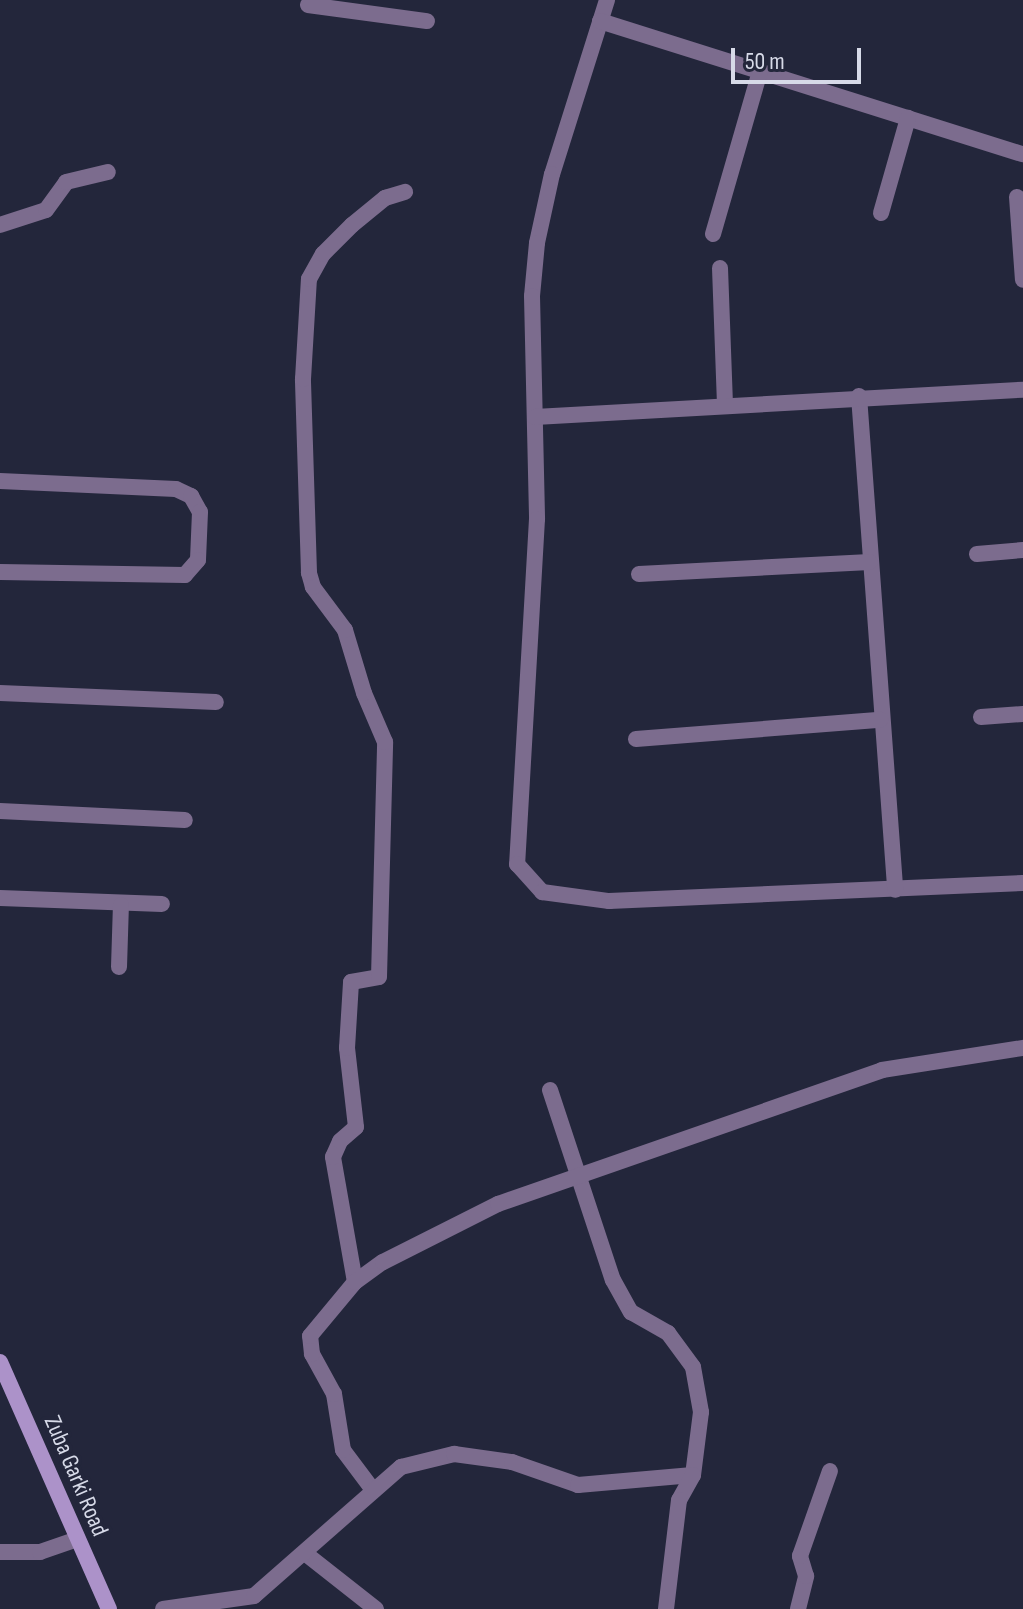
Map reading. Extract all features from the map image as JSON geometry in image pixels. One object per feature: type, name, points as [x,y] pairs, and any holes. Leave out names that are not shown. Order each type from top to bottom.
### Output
[{"type":"main road","name":"Zuba Garki Road","points":[[0,1362],[109,1609]]},
{"type":"street","points":[[607,0],[552,174],[537,243],[532,296],[537,519],[515,845],[524,877],[542,892],[609,901],[1023,883]]},
{"type":"street","points":[[304,2],[427,21]]},
{"type":"street","points":[[600,21],[1023,154]]},
{"type":"street","points":[[713,234],[760,71]]},
{"type":"street","points":[[881,213],[908,118]]},
{"type":"street","points":[[0,225],[46,210],[66,182],[108,172]]},
{"type":"street","points":[[355,1282],[333,1157],[340,1141],[356,1127],[347,1048],[351,982],[379,977],[385,742],[364,693],[345,630],[313,587],[309,573],[303,379],[309,279],[323,254],[352,225],[385,198],[405,192]]},
{"type":"street","points":[[1017,197],[1023,280]]},
{"type":"street","points":[[720,268],[725,406]]},
{"type":"street","points":[[535,417],[859,396],[1023,390]]},
{"type":"street","points":[[859,396],[880,720],[895,890]]},
{"type":"street","points":[[0,481],[176,489],[191,496],[200,512],[198,560],[185,575],[0,572]]},
{"type":"street","points":[[977,554],[1023,550]]},
{"type":"street","points":[[639,574],[870,562]]},
{"type":"street","points":[[0,693],[216,702]]},
{"type":"street","points":[[981,717],[1023,714]]},
{"type":"street","points":[[636,739],[880,720]]},
{"type":"street","points":[[0,811],[185,820]]},
{"type":"street","points":[[0,898],[121,905],[162,904]]},
{"type":"street","points":[[119,967],[121,905]]},
{"type":"street","points":[[373,1490],[343,1450],[334,1394],[317,1366],[310,1336],[355,1282],[383,1262],[498,1204],[882,1070],[1023,1048]]},
{"type":"street","points":[[550,1090],[613,1280],[631,1312],[668,1333],[693,1367],[701,1412],[693,1475],[679,1500],[666,1609]]},
{"type":"street","points":[[163,1609],[254,1596],[306,1554],[401,1467],[454,1454],[512,1462],[578,1485],[693,1475]]},
{"type":"street","points":[[798,1609],[806,1576],[800,1556],[830,1471]]},
{"type":"street","points":[[0,1552],[40,1552],[77,1539]]},
{"type":"street","points":[[306,1554],[376,1609]]}]
